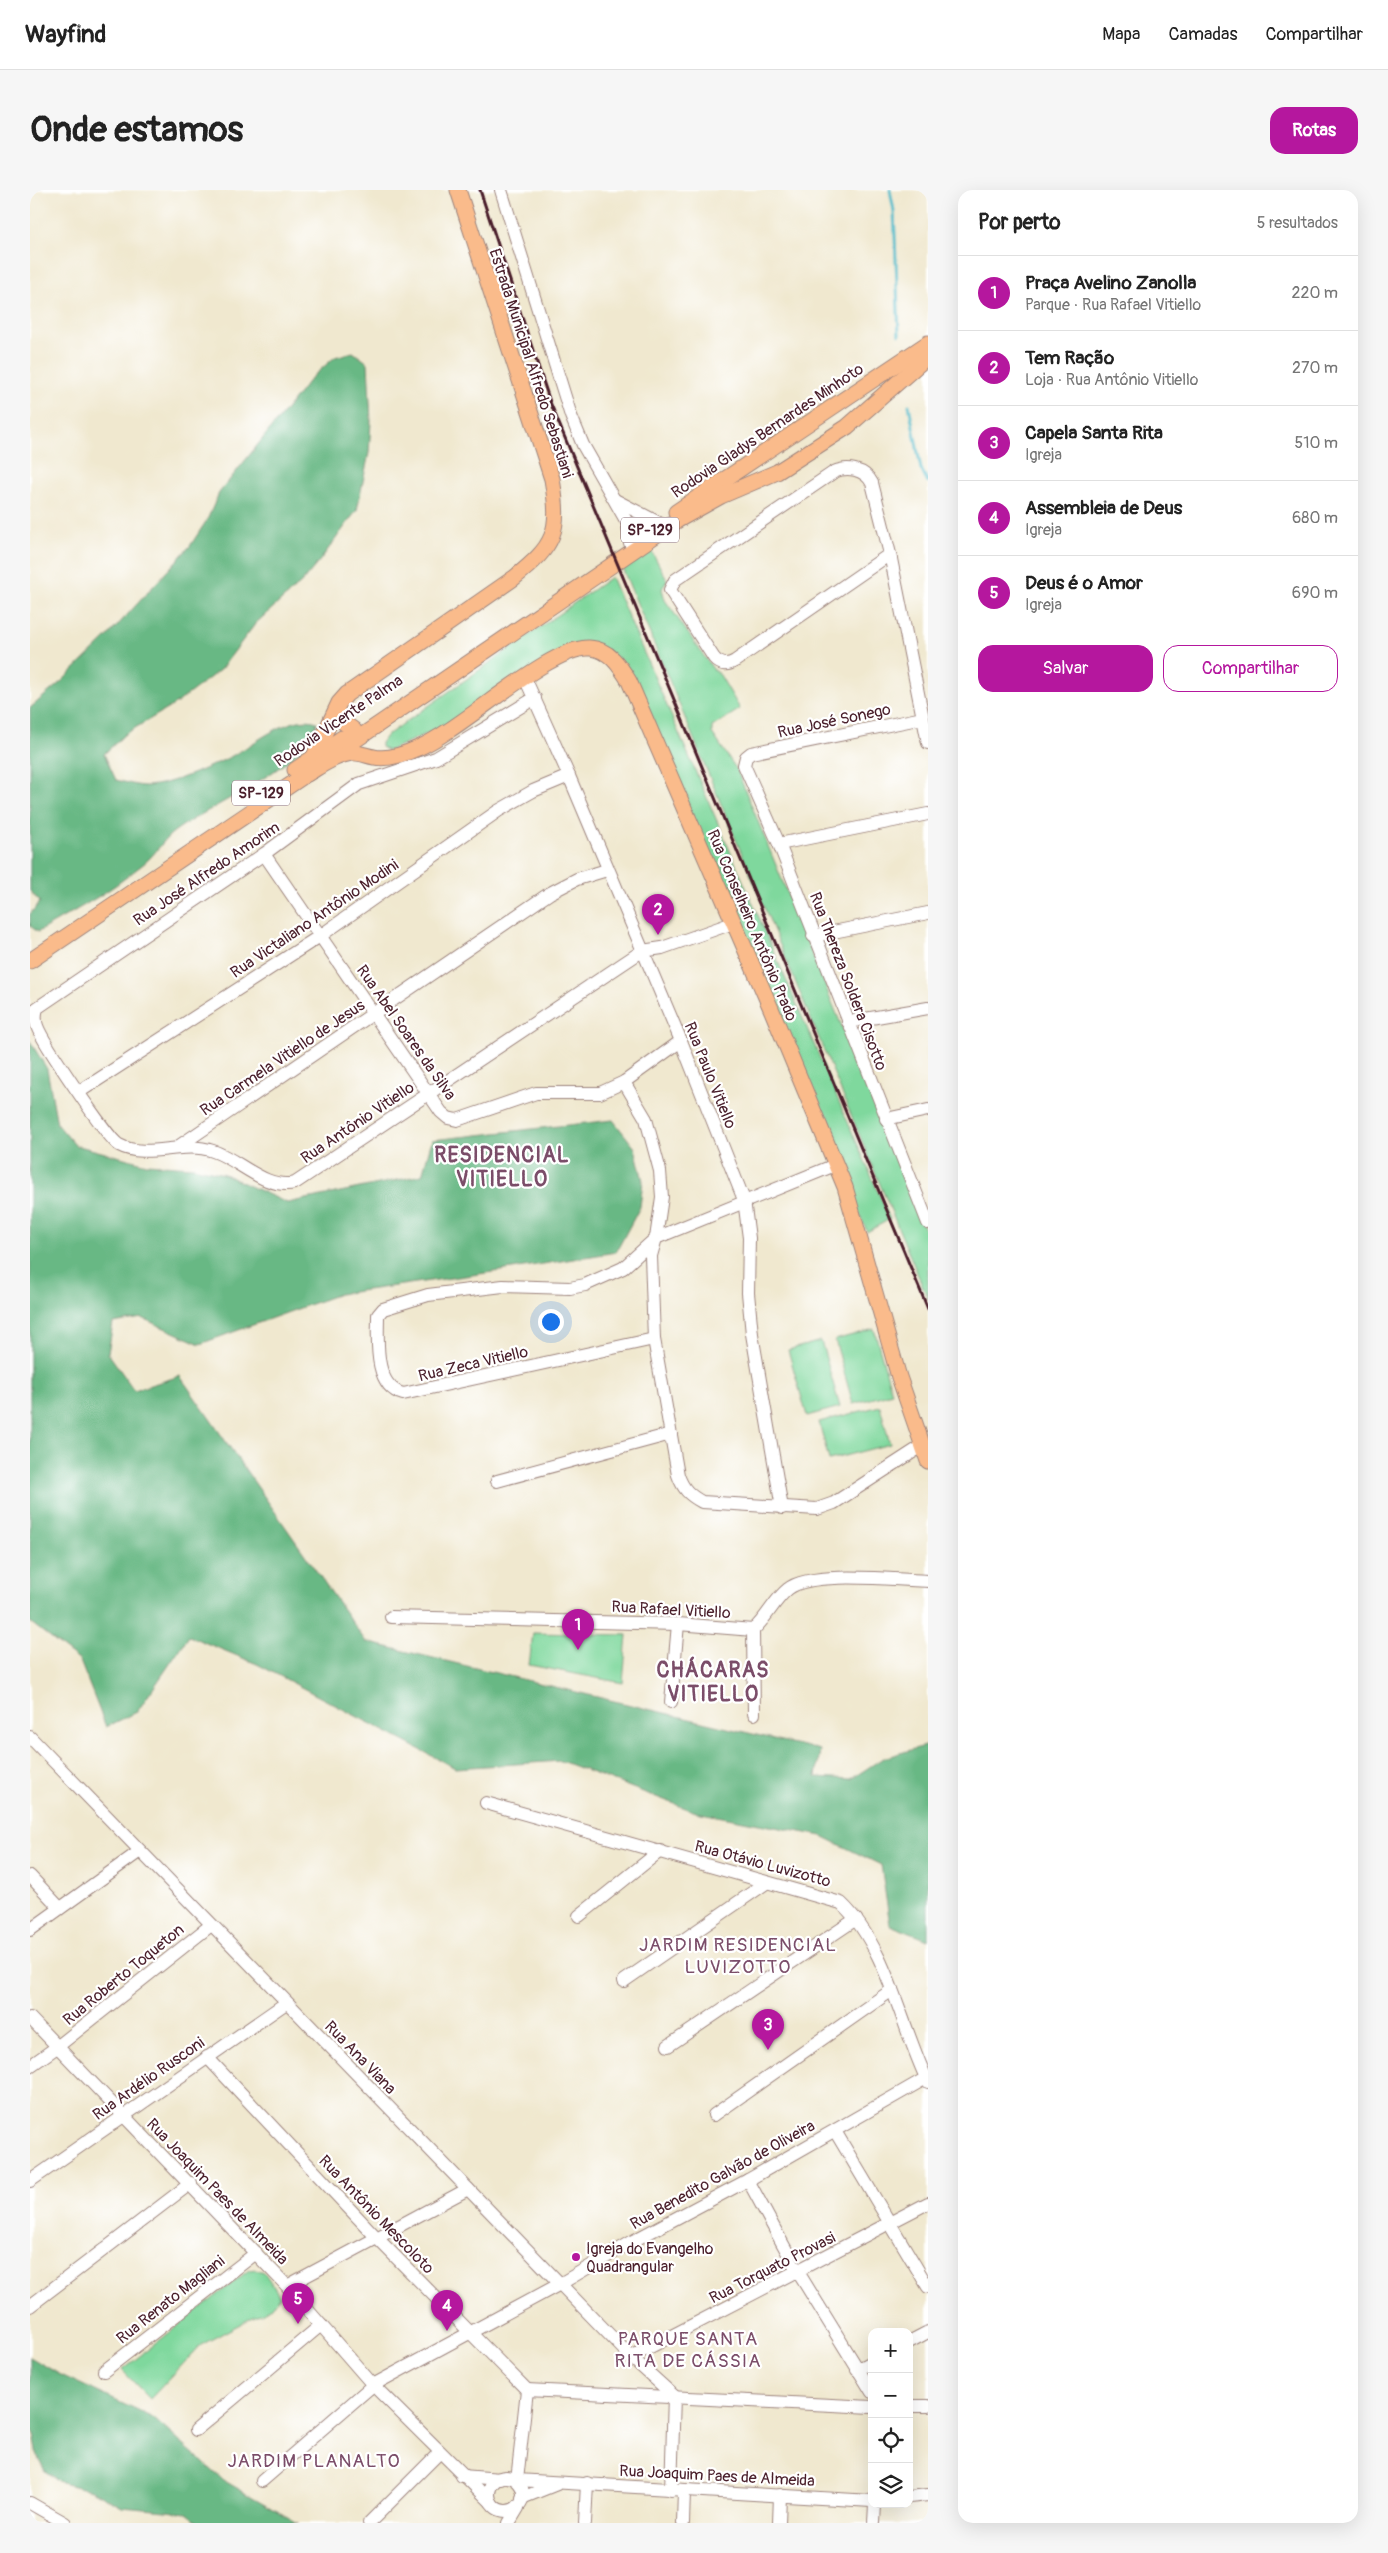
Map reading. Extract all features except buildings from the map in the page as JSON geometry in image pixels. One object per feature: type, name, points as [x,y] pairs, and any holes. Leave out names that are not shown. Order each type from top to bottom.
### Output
[{"type":"main road","name":"Estrada Municipal Alfredo Sebastiani","points":[[312,758],[339,703],[362,681],[514,578],[540,557],[554,532],[556,518],[552,479],[458,190]]},
{"type":"main road","name":"Rodovia Gladys Bernardes Minhoto","points":[[494,640],[628,549],[808,422],[928,343]]},
{"type":"main road","name":"SP-129","points":[[824,441],[856,419],[928,356]]},
{"type":"main road","points":[[808,422],[826,423],[830,431],[824,441]]},
{"type":"main road","name":"Rodovia Gladys Bernardes Minhoto","points":[[628,549],[650,539],[678,520],[721,496],[777,472],[824,441]]},
{"type":"main road","name":"Rodovia Vicente Palma","points":[[30,949],[312,758],[358,732],[494,640]]},
{"type":"main road","name":"Rua Conselheiro Antônio Prado","points":[[384,758],[418,748],[442,736],[563,653],[581,648],[596,649],[618,663],[629,681],[835,1165],[849,1202],[899,1377],[928,1461]]},
{"type":"main road","points":[[336,711],[342,722],[358,732],[366,748],[384,758]]},
{"type":"main road","name":"Rodovia Vicente Palma","points":[[30,961],[307,774],[358,732]]},
{"type":"main road","points":[[307,774],[350,753],[384,758]]},
{"type":"street","points":[[501,190],[571,416],[583,445],[628,524],[628,549]]},
{"type":"street","points":[[890,554],[735,661],[724,664],[714,658],[672,596],[670,588],[675,580],[834,472],[850,468],[862,472],[870,478],[890,554],[928,742]]},
{"type":"street","points":[[613,499],[661,524]]},
{"type":"street","name":"Rua Paulo Vitiello","points":[[525,678],[569,776],[680,1041],[744,1200],[749,1238],[748,1293],[752,1334],[782,1508]]},
{"type":"street","name":"Rua José Alfredo Amorim","points":[[35,1016],[38,1008],[45,1001],[264,854],[359,784],[405,771],[436,758],[535,698]]},
{"type":"street","name":"Rua José Sonego","points":[[752,753],[923,718]]},
{"type":"street","name":"Rua Thereza Soldera Cisotto","points":[[752,753],[746,757],[744,768],[779,844],[928,1224]]},
{"type":"street","name":"Rua Victaliano Antônio Modini","points":[[80,1092],[320,936],[498,811],[533,791],[569,776]]},
{"type":"street","points":[[779,844],[928,814]]},
{"type":"street","name":"Rua Abel Soares da Silva","points":[[264,854],[441,1112],[448,1118],[457,1120],[536,1092],[600,1093],[624,1082],[680,1041]]},
{"type":"street","name":"Rua Carmela Vitiello de Jesus","points":[[179,1146],[550,892],[577,879],[607,870]]},
{"type":"street","points":[[814,936],[928,913]]},
{"type":"street","name":"Rua Antônio Vitiello","points":[[35,1016],[45,1043],[99,1122],[117,1144],[129,1150],[145,1151],[179,1146],[213,1151],[273,1183],[285,1186],[295,1183],[642,951],[662,948],[733,923]]},
{"type":"street","points":[[848,1022],[928,1008]]},
{"type":"street","points":[[624,1082],[646,1119],[660,1171],[662,1197],[656,1238],[651,1256],[654,1340],[678,1475],[682,1486],[689,1495],[702,1502],[782,1508],[817,1508],[834,1503],[922,1446]]},
{"type":"street","points":[[886,1119],[928,1110]]},
{"type":"street","points":[[656,1238],[744,1200],[835,1165]]},
{"type":"street","name":"Rua Zeca Vitiello","points":[[654,1340],[406,1394],[398,1393],[389,1386],[380,1368],[378,1317],[383,1309],[428,1295],[503,1286],[570,1288],[585,1285],[623,1268],[656,1238]]},
{"type":"street","points":[[497,1481],[671,1434]]},
{"type":"street","points":[[754,1714],[753,1630],[786,1590],[803,1580],[828,1578],[928,1581]]},
{"type":"street","name":"Rua Rafael Vitiello","points":[[391,1617],[678,1624],[753,1630]]},
{"type":"street","points":[[671,1702],[678,1624]]},
{"type":"street","name":"Rua Ana Viana","points":[[30,1737],[631,2357],[674,2396]]},
{"type":"street","name":"Rua Otávio Luvizotto","points":[[486,1803],[841,1903],[856,1919],[880,1962],[927,2079]]},
{"type":"street","points":[[30,1930],[140,1851]]},
{"type":"street","points":[[579,1916],[660,1852]]},
{"type":"street","points":[[30,1876],[60,1908]]},
{"type":"street","points":[[624,1981],[766,1883]]},
{"type":"street","points":[[668,2046],[856,1919]]},
{"type":"street","name":"Rua Roberto Toqueton","points":[[30,2066],[57,2047],[211,1924]]},
{"type":"street","points":[[714,2114],[892,1990]]},
{"type":"street","name":"Rua Ardélio Rusconi","points":[[30,2181],[286,2003]]},
{"type":"street","name":"Rua Joaquim Paes de Almeida","points":[[30,2018],[287,2286],[373,2385],[462,2476],[491,2502]]},
{"type":"street","name":"Rua Antônio Mescoloto","points":[[207,2057],[377,2238],[527,2390]]},
{"type":"street","name":"Rua Benedito Galvão de Oliveira","points":[[262,2480],[373,2385],[560,2284],[635,2240],[748,2180],[927,2079]]},
{"type":"street","points":[[835,2131],[928,2287]]},
{"type":"street","points":[[748,2180],[798,2272],[868,2386]]},
{"type":"street","points":[[30,2306],[190,2183]]},
{"type":"street","points":[[287,2286],[468,2189]]},
{"type":"street","name":"Rua Torquato Provasi","points":[[631,2357],[928,2203]]},
{"type":"street","name":"Rua Renato Magliani","points":[[104,2371],[256,2253]]},
{"type":"street","points":[[196,2430],[321,2325]]},
{"type":"street","points":[[913,2340],[928,2332]]},
{"type":"street","points":[[857,2370],[868,2364]]},
{"type":"street","points":[[501,2479],[492,2486],[490,2491],[491,2502],[504,2519],[520,2503],[522,2490],[517,2480],[527,2390],[868,2407]]},
{"type":"street","points":[[670,2490],[674,2396]]},
{"type":"street","points":[[913,2406],[928,2406]]},
{"type":"street","points":[[369,2523],[440,2452]]},
{"type":"street","points":[[462,2476],[517,2480]]},
{"type":"street","name":"Rua Joaquim Paes de Almeida","points":[[517,2480],[560,2483],[587,2482],[684,2491],[868,2501]]},
{"type":"street","points":[[585,2523],[587,2482]]},
{"type":"street","name":"Rua Joaquim Paes de Almeida","points":[[520,2503],[560,2483]]},
{"type":"street","points":[[683,2523],[684,2491]]},
{"type":"street","points":[[779,2523],[780,2495]]},
{"type":"street","points":[[913,2497],[928,2495]]},
{"type":"street","points":[[30,2503],[65,2523]]},
{"type":"street","points":[[874,2523],[875,2508]]},
{"type":"green space","points":[[353,352],[368,363],[371,422],[369,453],[357,510],[302,582],[256,623],[221,669],[177,703],[125,734],[104,754],[116,780],[146,786],[166,783],[200,771],[230,757],[272,732],[296,722],[307,720],[317,722],[311,737],[297,753],[278,768],[175,831],[147,861],[117,884],[38,932],[30,926],[30,914],[40,902],[30,891],[30,708],[62,681],[107,637],[190,546],[207,520],[219,493],[312,377],[335,357]]},
{"type":"green space","points":[[649,546],[667,580],[662,589],[665,600],[713,669],[720,675],[740,709],[712,727],[712,733],[737,770],[928,1237],[928,1299],[621,565]]},
{"type":"green space","points":[[611,577],[890,1219],[867,1232],[628,668],[591,642],[440,728],[388,751],[381,747],[381,743],[386,736]]},
{"type":"green space","points":[[30,1041],[47,1069],[57,1124],[75,1145],[147,1164],[193,1167],[224,1174],[287,1203],[422,1175],[432,1140],[613,1120],[635,1148],[643,1181],[640,1207],[616,1252],[339,1294],[200,1344],[142,1318],[113,1323],[108,1353],[134,1390],[180,1376],[366,1642],[820,1750],[816,1777],[851,1779],[883,1758],[928,1745],[928,1940],[890,1925],[881,1865],[822,1836],[696,1812],[561,1761],[455,1768],[257,1664],[189,1636],[137,1712],[106,1727],[80,1661],[30,1622]]},
{"type":"green space","points":[[874,1329],[892,1393],[853,1404],[835,1340]]},
{"type":"green space","points":[[821,1341],[840,1407],[807,1416],[788,1350]]},
{"type":"green space","points":[[880,1406],[890,1444],[829,1460],[819,1422]]},
{"type":"green space","points":[[533,1633],[627,1635],[623,1683],[529,1665]]},
{"type":"green space","points":[[256,2269],[264,2272],[280,2296],[272,2307],[201,2345],[150,2399],[122,2370],[249,2270]]},
{"type":"green space","points":[[30,2357],[59,2374],[153,2418],[223,2480],[298,2523],[200,2523],[187,2513],[122,2507],[91,2490],[61,2483],[45,2471],[38,2457],[34,2434],[30,2429]]},
{"type":"waterway","points":[[890,190],[894,211],[899,335]]},
{"type":"waterway","points":[[909,405],[921,469],[928,482]]},
{"type":"railway","points":[[480,190],[550,402],[928,1309]]},
{"type":"place","name":"Tem Ração","points":[[658,935]]},
{"type":"place","name":"Praça Avelino Zanolla","points":[[578,1650]]},
{"type":"place","name":"Capela Santa Rita","points":[[768,2050]]},
{"type":"place","name":"Igreja do Evangelho Quadrangular","points":[[576,2257]]},
{"type":"place","name":"Deus é o Amor","points":[[298,2324]]},
{"type":"place","name":"Assembleia de Deus","points":[[447,2331]]},
{"type":"district","name":"RESIDENCIAL VITIELLO","points":[[502,1167]]},
{"type":"district","name":"CHÁCARAS VITIELLO","points":[[713,1682]]},
{"type":"district","name":"JARDIM RESIDENCIAL LUVIZOTTO","points":[[738,1955]]},
{"type":"district","name":"PARQUE SANTA RITA DE CÁSSIA","points":[[688,2349]]},
{"type":"district","name":"JARDIM PLANALTO","points":[[314,2460]]}]
